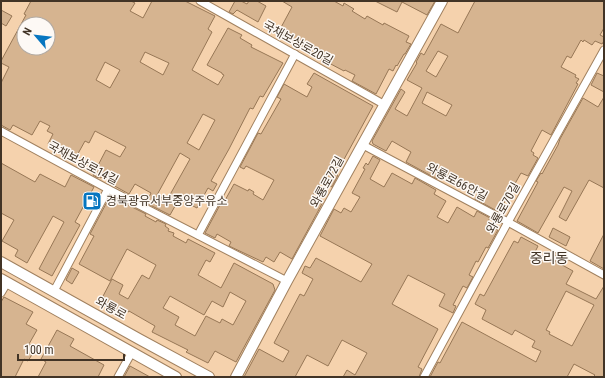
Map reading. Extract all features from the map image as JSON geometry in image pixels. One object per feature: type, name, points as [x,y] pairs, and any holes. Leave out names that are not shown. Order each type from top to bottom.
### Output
[{"type":"main road","name":"와룡로72길","points":[[236,377],[287,281],[442,1]]},
{"type":"main road","name":"와룡로","points":[[1,262],[209,377]]},
{"type":"main road","points":[[4,281],[176,377]]},
{"type":"street","name":"국채보상로20길","points":[[200,1],[385,105]]},
{"type":"street","name":"와룡로70길","points":[[424,377],[604,50]]},
{"type":"street","points":[[198,235],[295,54]]},
{"type":"street","name":"국채보상로14길","points":[[1,131],[108,189],[287,281]]},
{"type":"street","name":"와룡로66안길","points":[[363,144],[604,275]]},
{"type":"street","points":[[54,291],[108,189]]},
{"type":"street","points":[[1,293],[4,281]]},
{"type":"street","points":[[118,377],[132,352]]},
{"type":"building","points":[[31,1],[131,1],[135,3],[130,11],[143,18],[152,1],[185,1],[215,16],[208,29],[212,32],[192,70],[218,85],[224,75],[207,65],[228,28],[242,35],[240,38],[252,45],[251,47],[283,63],[263,97],[260,96],[253,109],[250,108],[211,181],[217,184],[213,191],[208,188],[197,208],[179,199],[170,215],[146,203],[151,193],[135,184],[129,194],[111,184],[114,179],[104,173],[101,178],[93,175],[106,150],[120,157],[126,147],[95,131],[89,143],[85,141],[75,159],[48,144],[53,134],[47,131],[50,126],[40,121],[32,135],[13,125],[10,130],[1,125],[1,83],[9,67],[1,63],[1,61],[16,33],[16,56],[56,56],[56,16],[24,14]],"holes":[[[145,52],[169,63],[163,75],[140,62]],[[105,62],[120,70],[110,88],[96,80]],[[203,114],[215,120],[199,150],[187,143]],[[180,153],[190,159],[167,200],[157,195]]]},
{"type":"building","points":[[235,1],[241,1],[247,4],[249,1],[257,1],[266,6],[258,22],[237,10],[233,14],[229,12]]},
{"type":"building","points":[[282,1],[334,1],[343,6],[344,3],[354,9],[352,11],[365,19],[367,16],[383,25],[384,23],[409,36],[406,42],[411,44],[393,71],[389,69],[376,94],[352,81],[355,75],[345,70],[344,71],[310,53],[311,51],[278,33],[292,7]]},
{"type":"building","points":[[375,1],[435,1],[427,15],[402,2],[397,12]]},
{"type":"building","points":[[475,1],[604,1],[604,28],[600,35],[604,37],[604,41],[602,44],[595,41],[592,45],[584,40],[583,42],[581,40],[571,58],[567,56],[561,67],[576,75],[575,77],[579,79],[576,83],[578,84],[551,135],[542,130],[531,151],[534,153],[533,155],[538,158],[528,176],[521,173],[499,212],[475,199],[478,193],[441,172],[437,179],[406,162],[411,152],[392,141],[386,151],[373,144],[372,141],[401,89],[405,92],[395,109],[407,116],[422,88],[407,80],[421,53],[424,55],[441,24],[458,33]],"holes":[[[438,51],[448,56],[436,77],[426,71]],[[427,92],[452,105],[446,116],[422,103]]]},
{"type":"building","points":[[1,10],[12,16],[6,26],[1,23]]},
{"type":"building","points":[[314,73],[373,106],[336,174],[338,175],[332,187],[321,181],[312,196],[323,202],[292,259],[280,252],[274,262],[266,257],[263,262],[229,246],[231,242],[217,234],[215,238],[205,233],[221,203],[223,204],[234,184],[248,191],[249,189],[254,192],[253,194],[263,200],[274,180],[246,166],[244,169],[240,167],[258,133],[261,134],[281,99],[277,97],[284,84],[307,97],[312,87],[307,84]]},
{"type":"building","points":[[597,73],[604,76],[604,92],[591,85]]},
{"type":"building","points":[[604,97],[604,188],[589,180],[566,221],[559,217],[572,191],[564,187],[538,233],[517,221],[538,182],[536,181],[541,173],[542,174],[583,98],[598,107]]},
{"type":"building","points":[[373,156],[380,160],[370,179],[384,187],[392,173],[412,184],[415,178],[436,190],[434,194],[446,201],[437,217],[448,223],[457,207],[474,217],[477,211],[490,218],[487,223],[498,230],[488,248],[486,247],[478,262],[476,261],[469,275],[473,277],[467,288],[463,286],[453,305],[456,306],[453,313],[439,306],[445,294],[408,275],[392,304],[438,329],[418,367],[422,369],[419,377],[343,377],[347,370],[355,375],[367,353],[342,340],[328,366],[307,355],[295,377],[244,377],[259,349],[283,362],[289,351],[274,343],[300,294],[304,296],[313,279],[302,273],[305,266],[310,268],[316,258],[361,282],[372,264],[320,236],[334,209],[341,213],[344,208],[351,212],[360,197],[352,193],[365,169],[363,168],[366,163],[368,165]]},
{"type":"building","points":[[1,163],[35,182],[40,174],[65,187],[71,175],[94,187],[75,222],[80,225],[52,276],[39,269],[64,222],[53,216],[27,263],[15,256],[18,250],[2,241],[14,220],[1,213]]},
{"type":"building","points":[[114,198],[146,214],[145,216],[156,222],[157,220],[166,224],[165,226],[169,229],[168,231],[174,233],[173,236],[186,243],[188,239],[215,253],[210,262],[206,260],[198,275],[221,288],[234,263],[273,284],[275,290],[236,362],[215,351],[208,363],[186,352],[188,350],[152,332],[155,326],[129,311],[121,308],[120,311],[101,300],[112,279],[123,285],[119,294],[128,299],[142,275],[149,279],[156,265],[127,249],[110,281],[79,264],[94,236],[90,234],[108,200],[112,202]],"holes":[[[230,292],[246,301],[233,325],[222,319],[220,323],[206,316],[195,336],[175,325],[179,317],[163,308],[170,296],[204,315],[212,301],[223,307]]]},
{"type":"building","points":[[553,228],[570,237],[566,246],[549,237]]},
{"type":"building","points":[[604,234],[604,269],[590,261]]},
{"type":"building","points":[[521,237],[538,246],[535,252],[548,259],[551,253],[557,256],[555,261],[573,271],[566,284],[596,299],[604,286],[604,377],[593,377],[595,375],[574,364],[567,377],[430,377],[438,362],[440,363],[462,322],[536,362],[541,351],[532,347],[535,341],[515,330],[512,335],[482,319],[486,310],[475,304],[480,294],[484,296],[514,241],[518,243]],"holes":[[[566,291],[594,305],[572,346],[549,334],[550,332],[546,330]]]},
{"type":"building","points":[[72,268],[79,272],[72,284],[66,280]]},
{"type":"building","points":[[4,297],[33,312],[26,324],[37,330],[29,344],[36,348],[28,361],[24,359],[15,377],[1,377],[1,302]]},
{"type":"building","points":[[57,330],[74,339],[70,346],[104,365],[98,377],[38,377],[46,362],[41,359]]},
{"type":"building","points":[[130,366],[150,377],[124,377]]},
{"type":"place","name":"경북광유서부중앙주유소","points":[[92,201]]},
{"type":"district","name":"중리동","points":[[549,258]]}]
